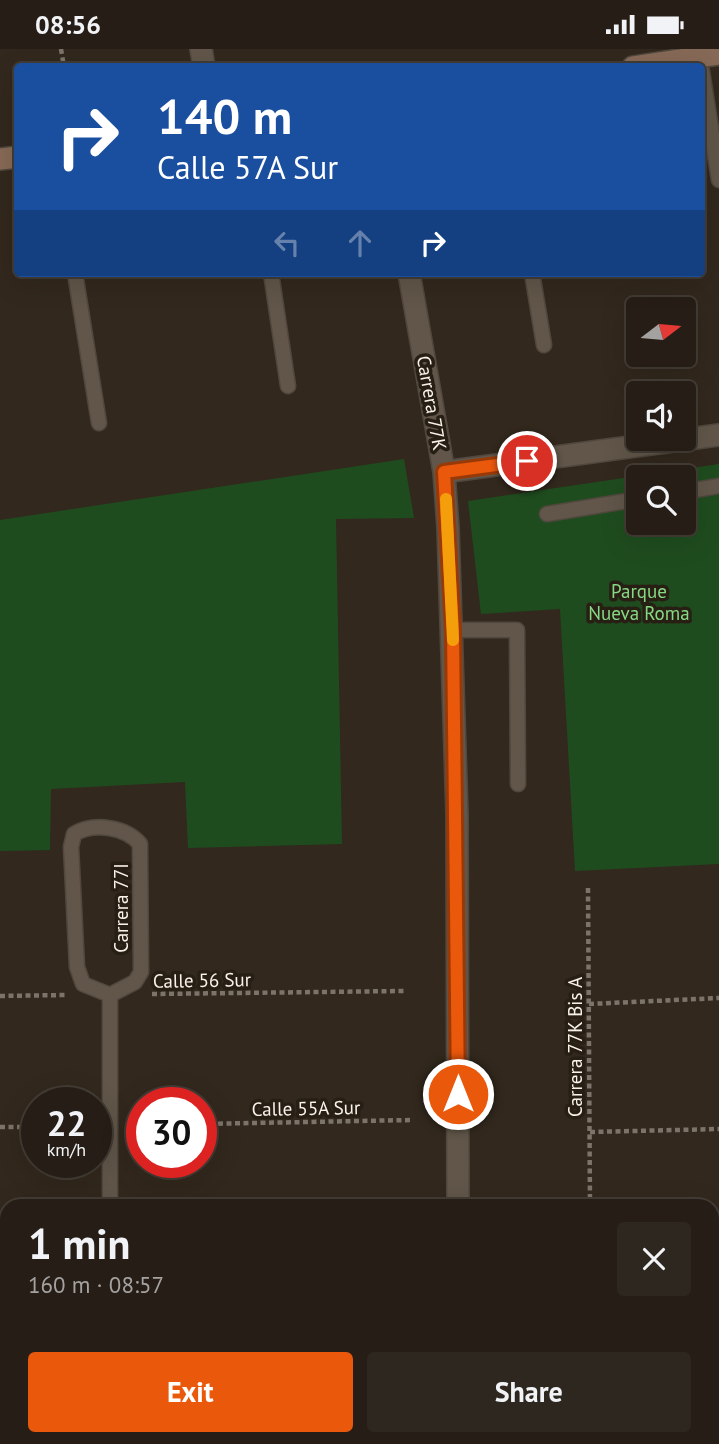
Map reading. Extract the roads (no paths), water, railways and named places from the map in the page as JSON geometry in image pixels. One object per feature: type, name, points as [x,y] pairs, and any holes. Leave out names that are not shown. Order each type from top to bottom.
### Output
[{"type":"street","name":"Carrera 77K","points":[[410,277],[444,472],[453,630],[457,814],[458,1199]]},
{"type":"street","points":[[444,472],[719,435]]},
{"type":"lane","points":[[705,62],[719,180]]},
{"type":"lane","points":[[76,277],[99,423]]},
{"type":"lane","points":[[272,277],[288,386]]},
{"type":"lane","points":[[533,277],[544,345]]},
{"type":"lane","points":[[696,490],[719,486]]},
{"type":"lane","points":[[547,514],[626,501]]},
{"type":"lane","points":[[453,630],[517,630],[517,785]]},
{"type":"lane","name":"Carrera 77I","points":[[121,829],[133,835],[140,844],[141,972],[135,982],[110,995],[83,984],[76,967],[71,847],[74,834],[82,830],[121,829]]},
{"type":"lane","points":[[110,995],[110,1199]]},
{"type":"park label","name":"Parque Nueva Roma","points":[[639,602]]}]
